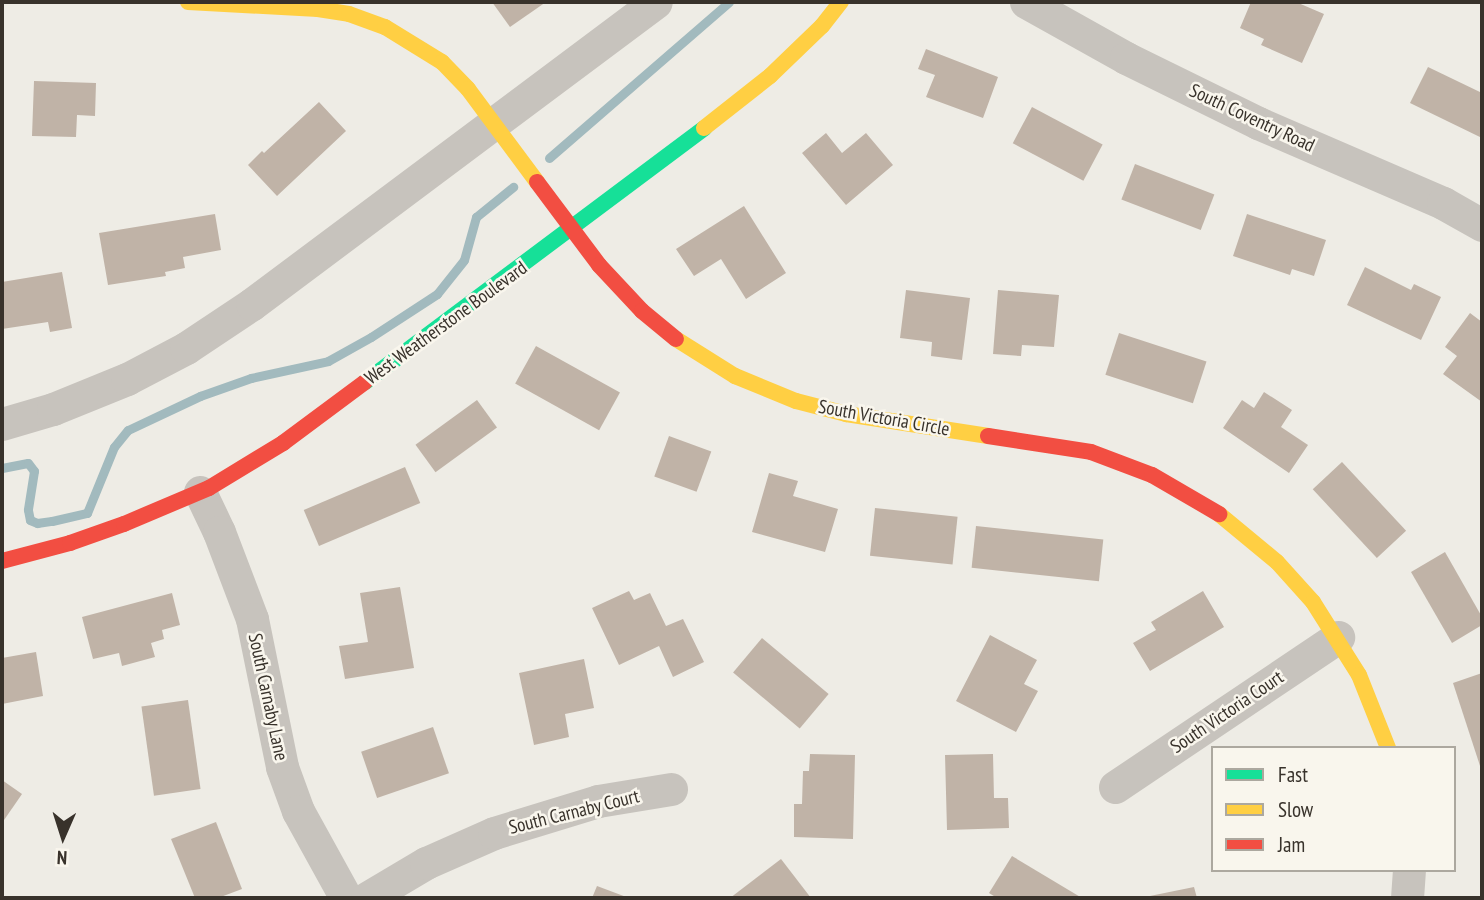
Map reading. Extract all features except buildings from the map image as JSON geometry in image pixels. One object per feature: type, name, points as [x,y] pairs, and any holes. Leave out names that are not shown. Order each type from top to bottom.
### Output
[{"type":"street","name":"South Victoria Circle","points":[[188,2],[318,9],[349,14],[385,27],[442,62],[495,122],[599,265],[642,311],[672,336],[735,376],[796,401],[846,414],[1068,447],[1152,475],[1209,506],[1243,531],[1277,562],[1338,637],[1359,675],[1387,746]]},
{"type":"street","points":[[2,424],[52,409],[114,384],[186,348],[252,304],[656,2]]},
{"type":"street","name":"West Weatherstone Boulevard","points":[[2,561],[70,543],[200,492],[283,443],[573,229],[770,76],[822,26],[841,2]]},
{"type":"street","name":"South Coventry Road","points":[[1026,2],[1126,58],[1246,117],[1443,203],[1482,225]]},
{"type":"street","name":"South Carnaby Lane","points":[[200,492],[219,532],[251,619],[282,767],[298,811],[346,898]]},
{"type":"street","name":"South Victoria Court","points":[[1115,787],[1338,637]]},
{"type":"street","name":"South Carnaby Court","points":[[367,898],[426,863],[494,833],[598,801],[670,789]]},
{"type":"street","points":[[1407,898],[1409,872]]},
{"type":"waterway","points":[[549,158],[729,2]]},
{"type":"waterway","points":[[2,468],[28,463],[34,471],[28,510],[30,520],[37,523],[87,513],[114,447],[128,430],[200,396],[251,378],[328,361],[371,337],[437,294],[464,260],[476,217],[513,187]]},
{"type":"traffic: fast","points":[[365,382],[704,128]]},
{"type":"traffic: slow","points":[[188,2],[318,9],[349,14],[385,27],[442,62],[468,89],[537,182]]},
{"type":"traffic: slow","points":[[704,128],[770,76],[822,26],[841,2]]},
{"type":"traffic: slow","points":[[676,339],[735,376],[796,401],[846,414],[988,436]]},
{"type":"traffic: slow","points":[[1219,514],[1277,562],[1313,602],[1359,675],[1387,746]]},
{"type":"traffic: jam","points":[[537,182],[599,265],[642,311],[676,339]]},
{"type":"traffic: jam","points":[[2,561],[70,543],[124,524],[209,488],[283,443],[365,382]]},
{"type":"traffic: jam","points":[[988,436],[1091,452],[1152,475],[1219,514]]}]
